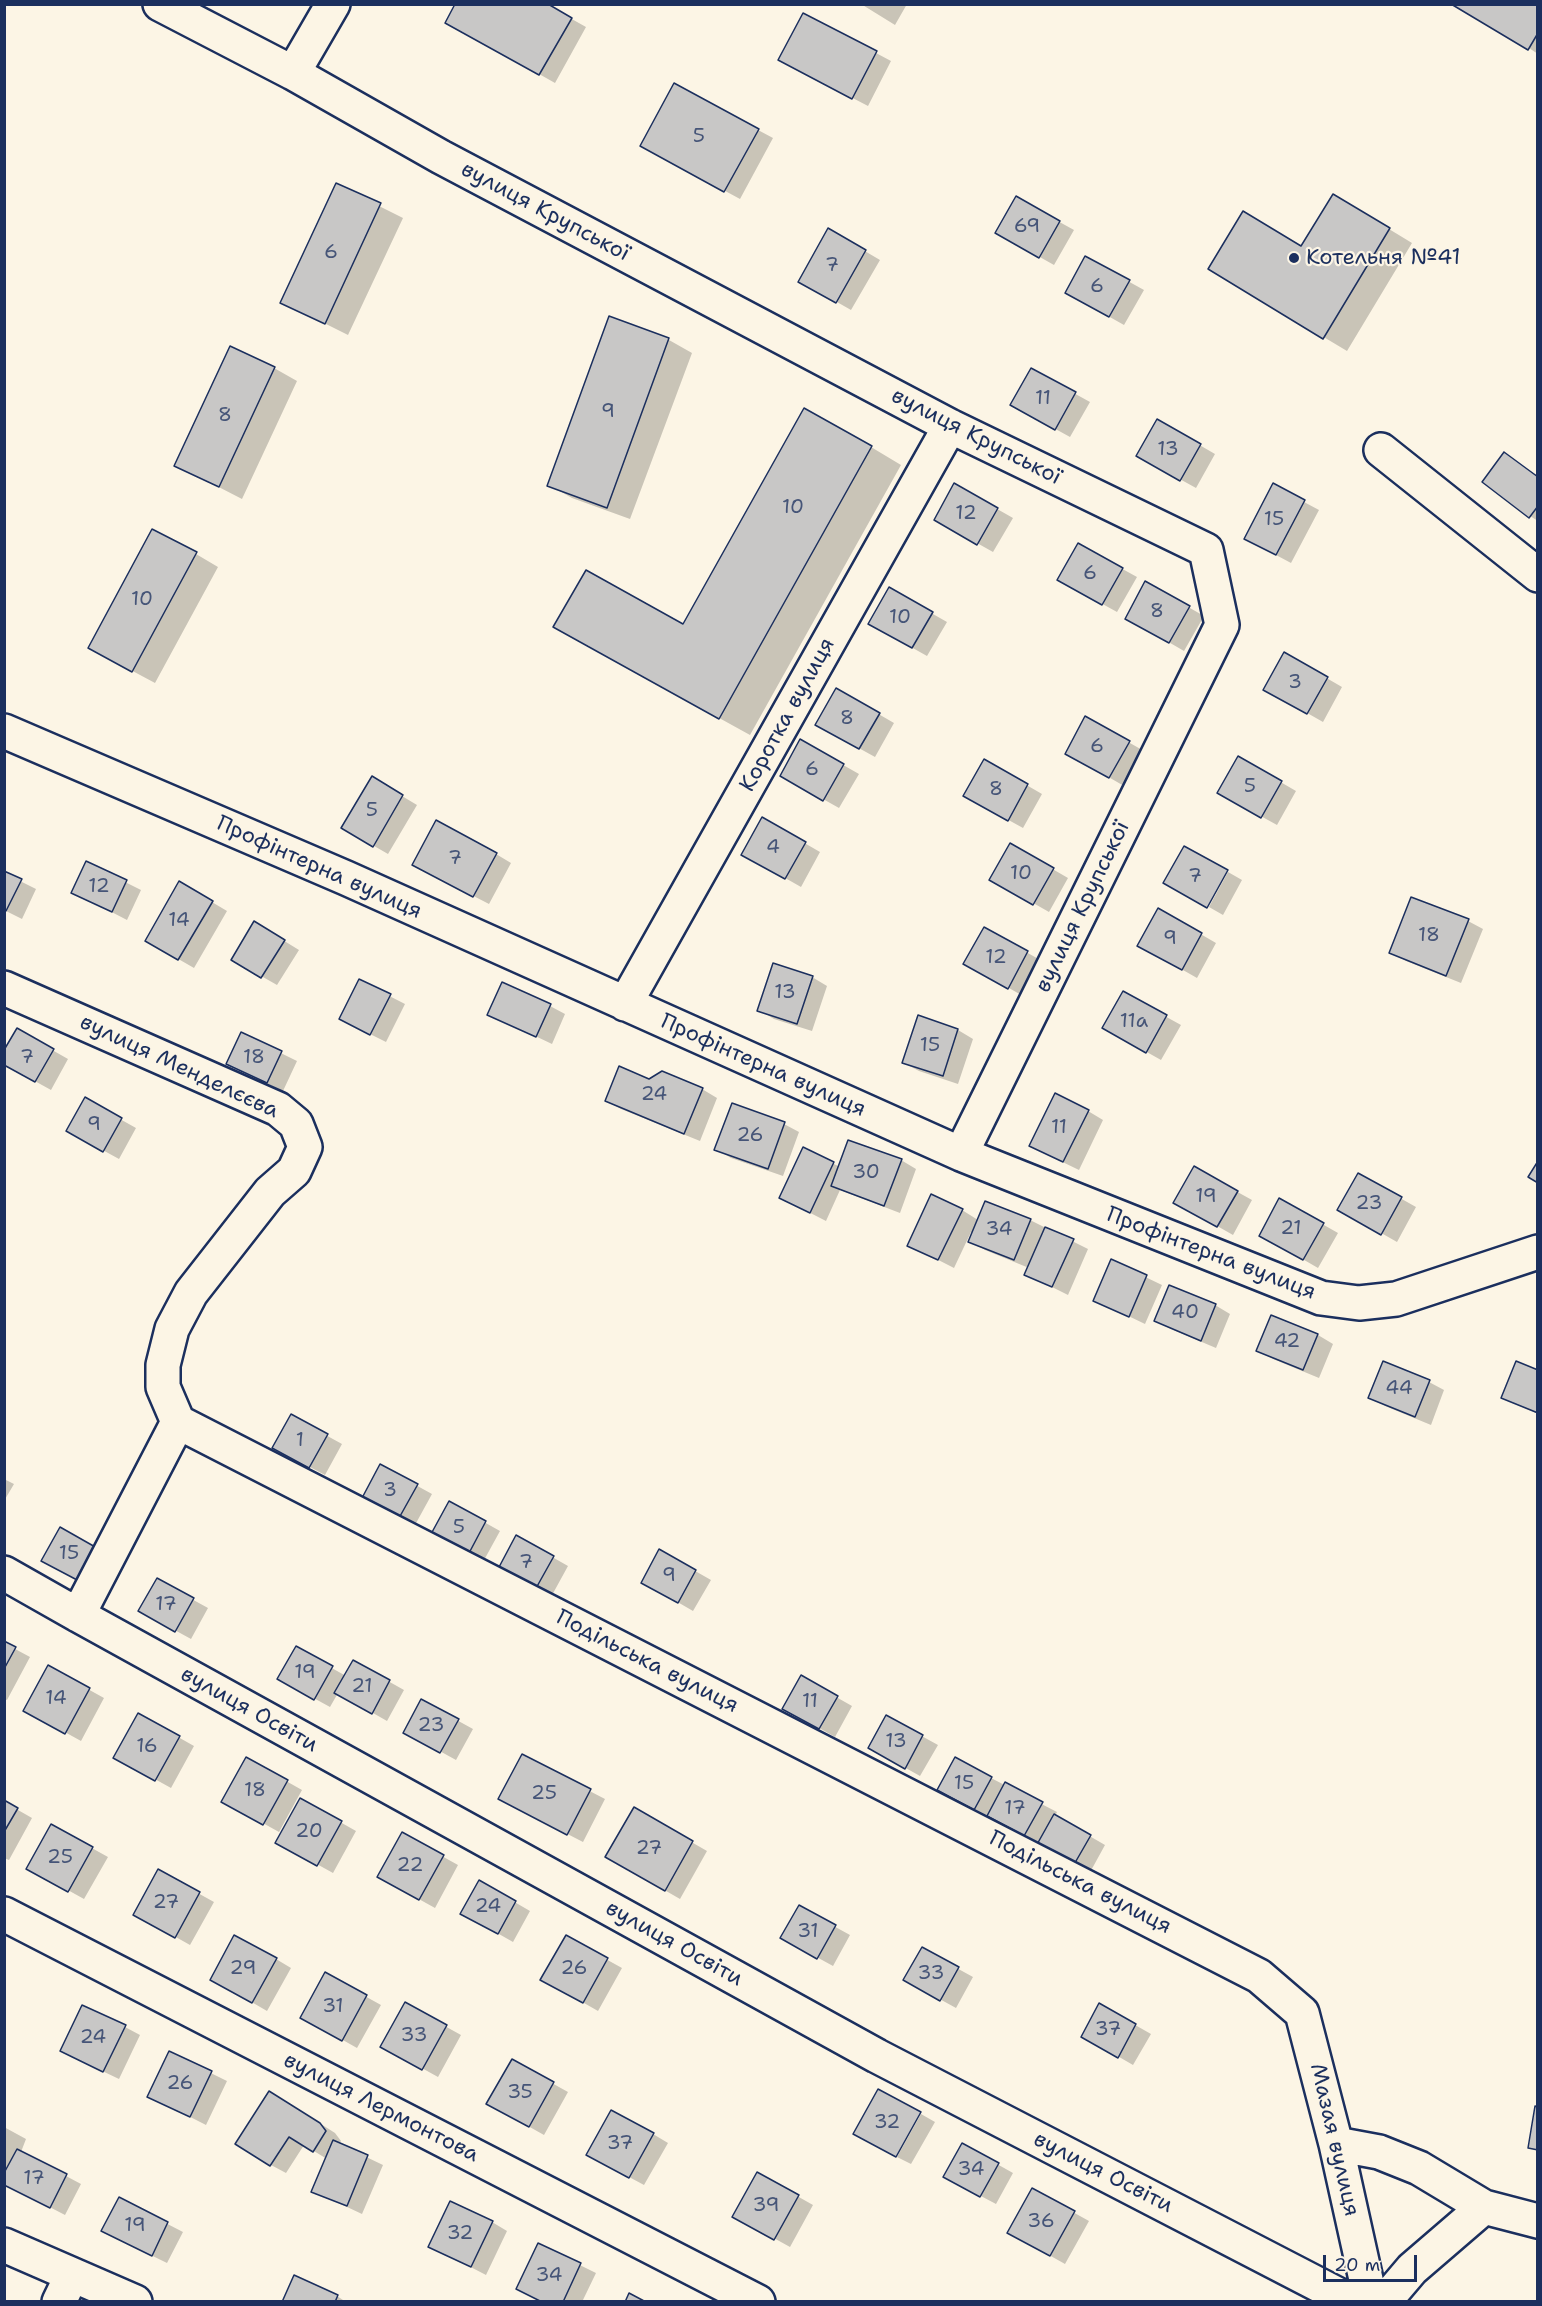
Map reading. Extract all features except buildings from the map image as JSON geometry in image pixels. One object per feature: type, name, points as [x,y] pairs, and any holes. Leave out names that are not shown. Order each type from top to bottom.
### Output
[{"type":"street","name":"вулиця Крупської","points":[[160,4],[293,73],[441,158],[950,426],[1206,550],[1222,625],[961,1154]]},
{"type":"street","points":[[293,73],[333,4]]},
{"type":"street","name":"Коротка вулиця","points":[[625,1004],[950,426]]},
{"type":"street","points":[[1381,450],[1538,575]]},
{"type":"street","name":"Профінтерна вулиця","points":[[4,731],[346,878],[961,1154],[1321,1298],[1359,1303],[1396,1299],[1538,1252]]},
{"type":"street","name":"вулиця Менделєєва","points":[[4,988],[278,1109],[296,1124],[305,1147],[294,1171],[270,1192],[191,1293],[172,1329],[163,1365],[163,1387],[178,1422]]},
{"type":"street","points":[[78,1615],[178,1422]]},
{"type":"street","name":"Подільська вулиця","points":[[178,1422],[1259,1976],[1302,2013]]},
{"type":"street","name":"вулиця Освіти","points":[[4,1573],[878,2056],[1352,2301]]},
{"type":"street","name":"вулиця Лермонтова","points":[[4,1914],[759,2301]]},
{"type":"street","name":"Мазая вулиця","points":[[1302,2013],[1336,2144],[1371,2301]]},
{"type":"street","points":[[1336,2144],[1379,2152],[1419,2168],[1484,2207],[1538,2221]]},
{"type":"street","points":[[1384,2301],[1412,2269],[1484,2207]]},
{"type":"street","points":[[4,2245],[65,2288],[135,2301]]},
{"type":"place","name":"Котельня №41","points":[[1294,258]]}]
